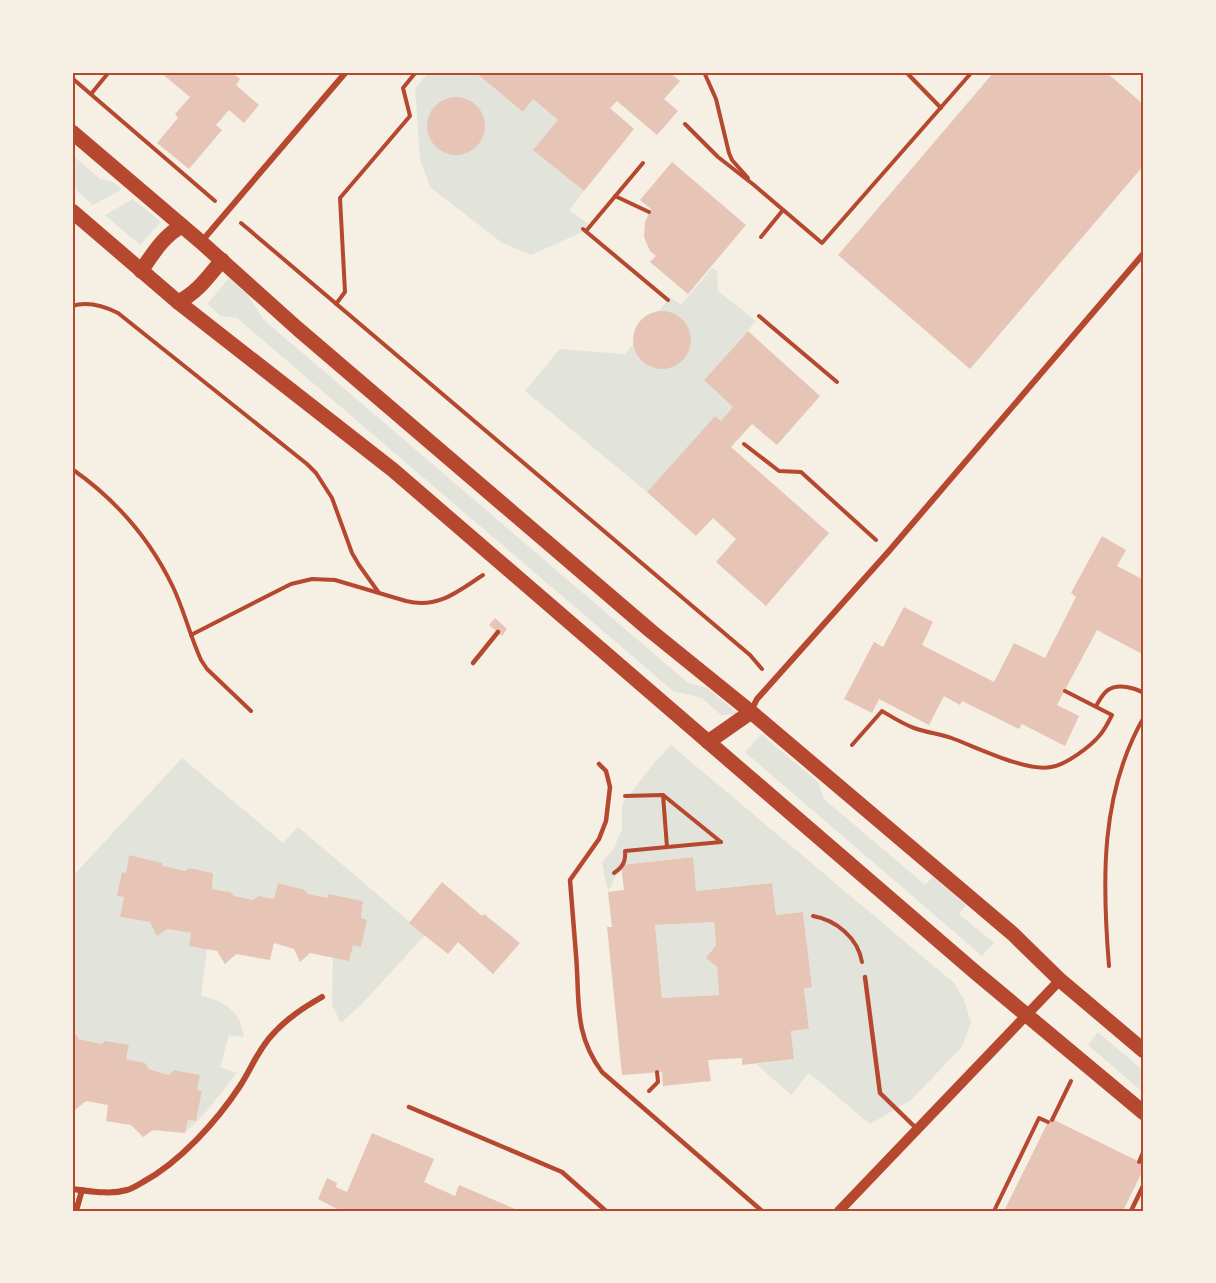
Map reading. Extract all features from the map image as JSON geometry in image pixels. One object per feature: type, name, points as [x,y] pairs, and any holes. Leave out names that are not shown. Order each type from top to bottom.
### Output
[{"type":"main road","points":[[72,132],[634,617],[751,712],[1013,934],[1060,980],[1144,1051]]},
{"type":"main road","points":[[72,211],[178,302],[393,470],[1027,1016],[1144,1113]]},
{"type":"main road","points":[[141,271],[171,232],[182,226]]},
{"type":"main road","points":[[178,302],[189,297],[199,288],[222,260]]},
{"type":"main road","points":[[708,742],[751,712]]},
{"type":"street","points":[[201,242],[346,72]]},
{"type":"street","points":[[751,712],[757,699],[772,681],[889,551],[1144,253]]},
{"type":"street","points":[[839,1211],[1060,980]]},
{"type":"street","points":[[72,1189],[105,1193],[128,1190],[166,1166],[194,1142],[218,1115],[240,1086],[271,1035],[297,1011],[322,996]]},
{"type":"street","points":[[76,1211],[82,1190]]},
{"type":"lane","points":[[473,663],[498,632]]},
{"type":"lane","points":[[599,764],[606,771],[610,787],[606,821],[599,839],[570,880],[580,1017],[584,1038],[602,1072],[762,1211]]},
{"type":"lane","points":[[865,977],[880,1093],[918,1130]]},
{"type":"lane","points":[[409,1107],[562,1172],[606,1211]]},
{"type":"lane","points":[[1131,1211],[1144,1185]]},
{"type":"path","points":[[91,94],[109,72]]},
{"type":"path","points":[[336,304],[345,292],[340,198],[410,116],[403,88],[416,72]]},
{"type":"path","points":[[704,72],[716,99],[729,153],[738,168],[754,185]]},
{"type":"path","points":[[906,72],[941,108]]},
{"type":"path","points":[[685,124],[718,157],[822,243],[972,72]]},
{"type":"path","points":[[72,78],[750,655],[772,681]]},
{"type":"path","points":[[643,163],[584,230],[668,300]]},
{"type":"path","points":[[615,196],[649,212]]},
{"type":"path","points":[[762,237],[783,210]]},
{"type":"path","points":[[72,306],[92,304],[118,313],[307,464],[332,498],[352,553],[379,593]]},
{"type":"path","points":[[759,316],[837,382]]},
{"type":"path","points":[[744,444],[779,471],[801,472],[889,551]]},
{"type":"path","points":[[72,469],[113,503],[132,523],[149,546],[174,589],[197,651],[207,669],[251,711]]},
{"type":"path","points":[[191,635],[281,588],[301,581],[335,580],[415,604],[434,603],[451,596],[501,564]]},
{"type":"path","points":[[1096,706],[1107,690],[1114,687],[1137,689],[1144,693]]},
{"type":"path","points":[[852,745],[882,711],[911,727],[950,737],[1011,762],[1035,767],[1051,767],[1076,755],[1101,734],[1112,715],[1065,690]]},
{"type":"path","points":[[1109,966],[1105,919],[1107,834],[1112,800],[1124,761],[1144,717]]},
{"type":"path","points":[[663,795],[667,847]]},
{"type":"path","points":[[610,796],[663,795],[722,842],[626,851],[626,859],[614,873]]},
{"type":"path","points":[[813,916],[827,918],[843,929],[861,955],[865,977]]},
{"type":"path","points":[[994,1211],[1039,1118],[1050,1121],[1071,1081]]},
{"type":"path","points":[[1138,1162],[1144,1150]]},
{"type":"shaded area","points":[[429,72],[475,72],[523,112],[533,99],[558,120],[534,150],[584,191],[569,210],[588,224],[580,233],[531,255],[502,243],[430,187],[420,159],[415,88]]},
{"type":"shaded area","points":[[72,155],[100,179],[113,182],[122,189],[93,205],[79,193],[72,183]]},
{"type":"shaded area","points":[[133,199],[161,222],[140,245],[105,215]]},
{"type":"shaded area","points":[[712,268],[717,271],[718,291],[756,321],[704,380],[733,407],[721,421],[715,416],[647,492],[525,391],[560,349],[625,354],[670,297],[681,305]]},
{"type":"shaded area","points":[[229,278],[247,294],[264,320],[688,683],[707,688],[738,714],[721,715],[702,698],[673,691],[237,318],[221,316],[207,304]]},
{"type":"shaded area","points":[[761,734],[818,782],[824,799],[925,885],[933,877],[966,905],[959,914],[994,943],[982,956],[745,752]]},
{"type":"shaded area","points":[[671,745],[954,983],[964,1000],[971,1022],[962,1047],[911,1100],[870,1124],[809,1073],[791,1095],[756,1064],[794,1059],[791,1031],[809,1029],[804,989],[812,987],[803,912],[776,915],[772,883],[696,891],[692,857],[621,865],[608,892],[602,862],[614,848],[622,829],[622,804]]},
{"type":"shaded area","points":[[182,758],[283,843],[298,827],[425,935],[361,1005],[341,1023],[332,1005],[333,957],[353,945],[361,918],[363,901],[330,894],[327,898],[278,884],[274,899],[253,900],[212,889],[213,873],[189,868],[185,871],[129,855],[118,896],[124,897],[120,917],[191,933],[207,949],[201,996],[218,1001],[229,1008],[241,1024],[244,1035],[244,1037],[229,1035],[220,1067],[237,1073],[206,1112],[185,1133],[188,1120],[196,1121],[202,1092],[197,1090],[199,1075],[174,1070],[169,1075],[149,1069],[145,1063],[126,1059],[129,1046],[92,1043],[72,1034],[72,877]]},
{"type":"shaded area","points":[[714,922],[716,945],[706,958],[717,967],[719,995],[662,998],[655,925]]},
{"type":"shaded area","points":[[1098,1032],[1144,1071],[1144,1093],[1088,1045]]},
{"type":"building","points":[[160,72],[231,72],[240,79],[236,85],[259,105],[244,123],[229,110],[216,125],[222,130],[189,169],[157,143],[178,118],[175,114],[190,97]]},
{"type":"building","points":[[475,72],[669,72],[680,81],[664,99],[678,111],[657,135],[617,101],[610,108],[634,129],[584,191],[533,150],[558,120],[533,99],[523,112]]},
{"type":"building","points":[[994,72],[1106,72],[1144,105],[1144,165],[970,369],[838,255]]},
{"type":"building","points":[[456,97],[467,99],[480,110],[485,126],[483,137],[472,150],[456,155],[445,153],[432,142],[427,126],[429,115],[440,102]]},
{"type":"building","points":[[672,162],[746,225],[688,294],[650,262],[656,256],[650,251],[644,237],[645,222],[651,209],[640,200]]},
{"type":"building","points":[[662,311],[673,313],[686,324],[691,340],[689,351],[678,364],[662,369],[651,367],[638,356],[633,340],[635,329],[646,316]]},
{"type":"building","points":[[748,331],[820,396],[777,445],[752,424],[731,447],[829,533],[766,606],[716,562],[736,539],[713,518],[696,536],[647,492],[715,416],[721,421],[733,407],[704,380]]},
{"type":"building","points":[[1102,536],[1126,550],[1117,566],[1144,580],[1144,655],[1097,630],[1057,705],[1079,716],[1065,746],[1022,724],[1019,729],[962,701],[960,705],[944,696],[929,725],[879,699],[872,713],[844,699],[874,642],[883,647],[904,607],[933,622],[922,645],[994,682],[1014,643],[1045,658],[1076,597],[1071,593]]},
{"type":"building","points":[[495,618],[507,629],[502,636],[489,625]]},
{"type":"building","points":[[129,855],[185,871],[189,868],[213,873],[212,889],[253,900],[258,896],[274,899],[278,883],[305,890],[308,894],[327,898],[329,894],[363,901],[361,918],[367,920],[361,947],[353,945],[349,961],[310,953],[300,962],[294,949],[274,943],[270,960],[236,954],[225,964],[217,951],[189,946],[191,933],[167,929],[157,936],[150,922],[120,917],[124,897],[117,896],[122,872],[126,873]]},
{"type":"building","points":[[693,857],[696,891],[772,883],[776,915],[803,912],[812,987],[804,989],[809,1029],[791,1031],[794,1059],[742,1065],[742,1058],[708,1060],[711,1081],[663,1086],[662,1072],[622,1075],[607,927],[612,927],[608,892],[624,890],[621,865]],"holes":[[[714,922],[716,945],[706,958],[717,967],[719,995],[662,998],[655,925]]]},
{"type":"building","points":[[442,882],[482,916],[484,914],[520,943],[493,974],[458,942],[448,954],[409,923]]},
{"type":"building","points":[[72,1034],[79,1039],[101,1044],[105,1041],[129,1045],[126,1059],[145,1063],[149,1069],[169,1075],[174,1070],[200,1075],[197,1090],[202,1091],[196,1121],[188,1120],[185,1133],[153,1130],[143,1137],[131,1125],[106,1121],[108,1105],[86,1101],[75,1110],[72,1107]]},
{"type":"building","points":[[1050,1118],[1144,1164],[1123,1211],[1004,1211]]},
{"type":"building","points":[[372,1133],[434,1159],[424,1182],[455,1196],[459,1185],[520,1211],[341,1211],[318,1199],[327,1178],[337,1183],[336,1187],[347,1192]]}]
